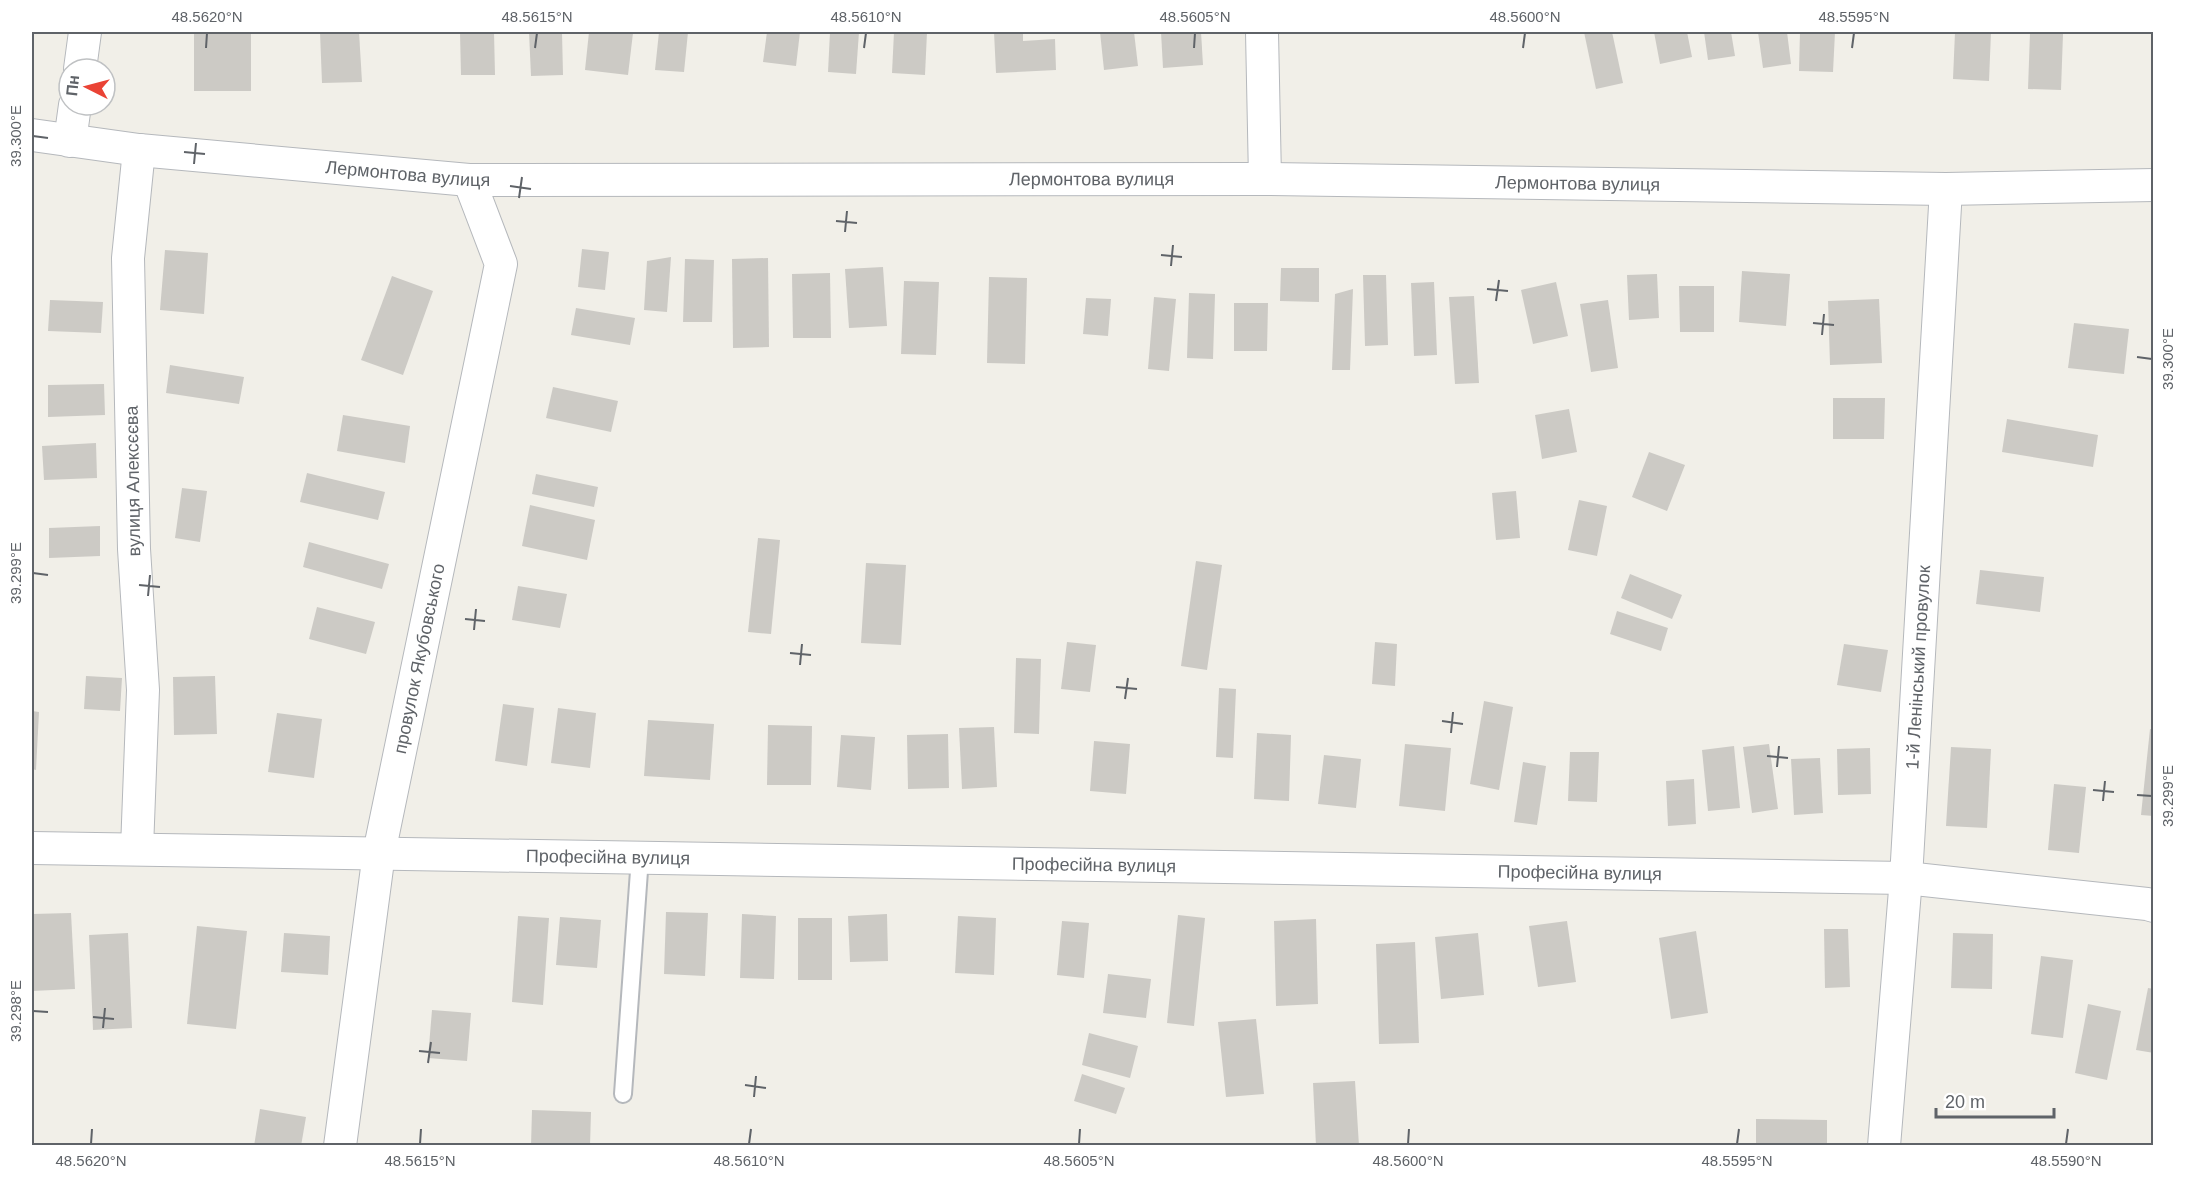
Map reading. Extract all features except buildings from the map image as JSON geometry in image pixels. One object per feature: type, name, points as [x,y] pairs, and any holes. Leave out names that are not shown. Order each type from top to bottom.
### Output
[{"type":"street","points":[[82,57],[85,32]]},
{"type":"street","points":[[1262,32],[1265,179]]},
{"type":"street","points":[[70,141],[73,117]]},
{"type":"street","name":"Лермонтова вулиця","points":[[32,135],[139,150],[469,180],[1265,179],[1946,189],[2154,185]]},
{"type":"street","name":"вулиця Алексєєва","points":[[137,849],[143,690],[134,549],[128,258],[139,150]]},
{"type":"street","name":"провулок Якубовського","points":[[340,1146],[379,853],[501,264],[469,180]]},
{"type":"street","name":"1-й Ленінський провулок","points":[[1884,1146],[1906,878],[1946,189]]},
{"type":"street","name":"Професійна вулиця","points":[[32,848],[1906,878],[2154,906]]},
{"type":"lane","points":[[623,1095],[640,857]]}]
